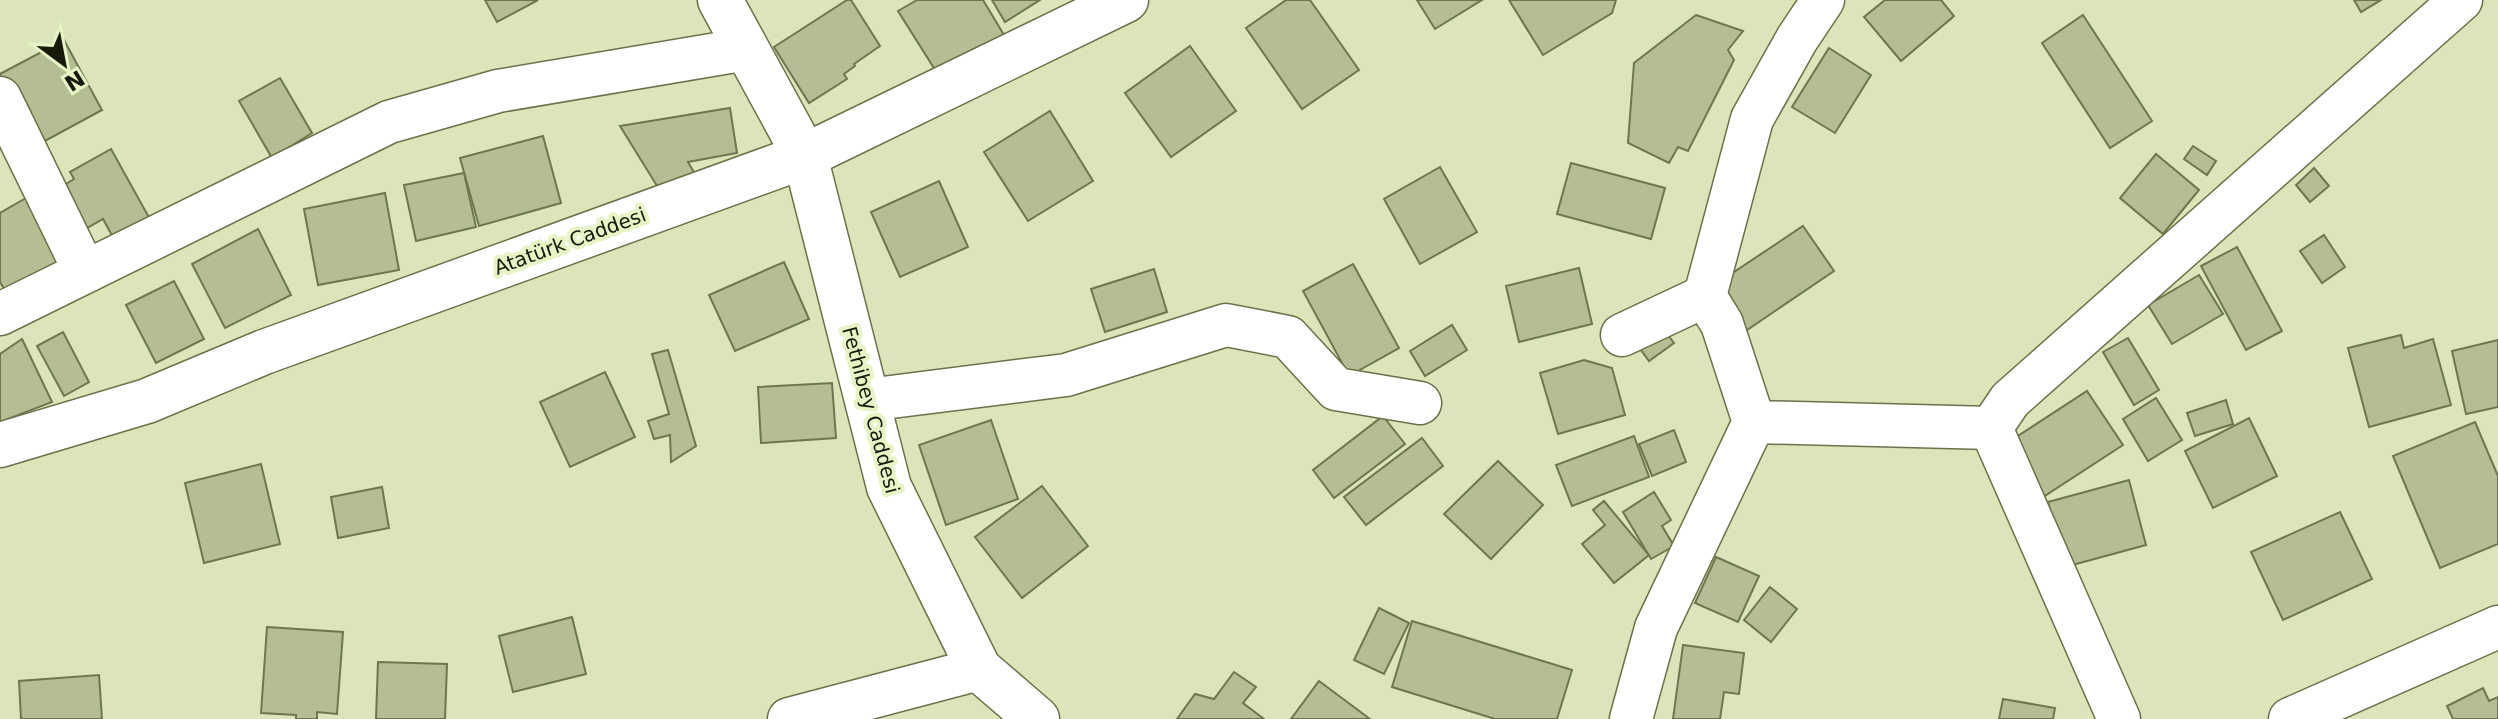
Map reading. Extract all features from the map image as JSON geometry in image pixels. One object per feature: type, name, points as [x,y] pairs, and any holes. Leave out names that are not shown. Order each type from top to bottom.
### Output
[{"type":"street","name":"Fethibey Caddesi","points":[[720,0],[805,156],[889,487],[979,669],[1037,719]]},
{"type":"street","name":"Atatürk Caddesi","points":[[0,445],[147,401],[264,352],[805,156],[1126,0]]},
{"type":"street","points":[[1631,719],[1656,628],[1754,422],[1722,324],[1705,296],[1752,119],[1823,0]]},
{"type":"street","points":[[1991,428],[2010,400],[2461,0]]},
{"type":"street","points":[[0,314],[389,122],[498,91],[747,49]]},
{"type":"street","points":[[0,98],[85,272]]},
{"type":"street","points":[[1622,335],[1705,296]]},
{"type":"street","points":[[867,400],[1066,375],[1226,325],[1288,337],[1336,389],[1420,403]]},
{"type":"street","points":[[1754,422],[1991,428]]},
{"type":"street","points":[[1991,428],[2119,719]]},
{"type":"street","points":[[2290,719],[2498,627]]},
{"type":"street","points":[[789,719],[979,669]]},
{"type":"building","points":[[485,0],[538,0],[497,22]]},
{"type":"building","points":[[851,0],[880,46],[844,74],[847,79],[809,103],[774,47]]},
{"type":"building","points":[[917,0],[983,0],[1004,35],[939,76],[898,11]]},
{"type":"building","points":[[992,0],[1040,0],[1005,22]]},
{"type":"building","points":[[1286,0],[1310,0],[1359,70],[1302,109],[1246,28]]},
{"type":"building","points":[[1417,0],[1482,0],[1435,29]]},
{"type":"building","points":[[1509,0],[1616,0],[1612,13],[1543,55]]},
{"type":"building","points":[[1885,0],[1941,0],[1954,16],[1901,61],[1864,17]]},
{"type":"building","points":[[2354,0],[2381,0],[2361,12]]},
{"type":"building","points":[[1696,15],[1743,31],[1728,50],[1734,60],[1688,151],[1678,147],[1669,163],[1628,143],[1634,63]]},
{"type":"building","points":[[2083,15],[2152,121],[2110,148],[2042,43]]},
{"type":"building","points":[[64,40],[102,110],[34,147],[0,84],[0,74]]},
{"type":"building","points":[[1190,46],[1236,111],[1171,157],[1125,93]]},
{"type":"building","points":[[1829,48],[1871,75],[1835,133],[1792,107]]},
{"type":"building","points":[[280,78],[312,133],[272,158],[239,101]]},
{"type":"building","points":[[730,108],[737,153],[688,162],[695,174],[662,194],[620,126]]},
{"type":"building","points":[[1050,111],[1093,181],[1028,221],[984,152]]},
{"type":"building","points":[[543,136],[561,203],[479,226],[460,158]]},
{"type":"building","points":[[2193,146],[2216,161],[2207,175],[2184,159]]},
{"type":"building","points":[[111,149],[151,221],[115,241],[103,219],[77,234],[53,192],[74,179],[70,172]]},
{"type":"building","points":[[2156,154],[2199,190],[2163,234],[2120,198]]},
{"type":"building","points":[[1571,163],[1665,188],[1651,239],[1557,214]]},
{"type":"building","points":[[1440,167],[1477,232],[1420,264],[1384,199]]},
{"type":"building","points":[[2314,168],[2329,186],[2310,202],[2296,185]]},
{"type":"building","points":[[464,173],[476,227],[416,241],[404,185]]},
{"type":"building","points":[[939,181],[968,247],[900,277],[871,212]]},
{"type":"building","points":[[385,193],[399,270],[318,285],[304,209]]},
{"type":"building","points":[[33,194],[72,260],[9,297],[0,282],[0,213]]},
{"type":"building","points":[[1803,226],[1834,271],[1747,330],[1716,284]]},
{"type":"building","points":[[258,229],[291,295],[225,328],[192,264]]},
{"type":"building","points":[[2324,235],[2345,267],[2322,283],[2300,251]]},
{"type":"building","points":[[2237,247],[2282,331],[2246,350],[2201,266]]},
{"type":"building","points":[[784,262],[809,319],[735,351],[709,295]]},
{"type":"building","points":[[1353,264],[1399,348],[1349,376],[1303,291]]},
{"type":"building","points":[[1579,268],[1592,324],[1519,342],[1506,286]]},
{"type":"building","points":[[1154,269],[1167,312],[1105,332],[1091,289]]},
{"type":"building","points":[[2199,275],[2223,314],[2172,344],[2148,305]]},
{"type":"building","points":[[174,281],[204,339],[156,363],[126,305]]},
{"type":"building","points":[[1452,325],[1467,350],[1425,376],[1410,351]]},
{"type":"building","points":[[1660,325],[1674,343],[1649,361],[1635,342]]},
{"type":"building","points":[[63,332],[89,382],[64,396],[37,346]]},
{"type":"building","points":[[2401,335],[2404,348],[2433,339],[2451,405],[2369,427],[2348,348]]},
{"type":"building","points":[[2128,338],[2159,390],[2134,405],[2103,352]]},
{"type":"building","points":[[22,339],[52,402],[0,422],[0,354]]},
{"type":"building","points":[[2498,340],[2498,407],[2466,414],[2452,351]]},
{"type":"building","points":[[668,350],[696,446],[671,462],[670,435],[654,439],[648,421],[669,414],[652,354]]},
{"type":"building","points":[[1584,360],[1612,368],[1625,415],[1558,434],[1540,373]]},
{"type":"building","points":[[605,372],[635,437],[570,467],[540,402]]},
{"type":"building","points":[[832,383],[836,438],[761,443],[758,387]]},
{"type":"building","points":[[2087,391],[2123,445],[2040,499],[2004,445]]},
{"type":"building","points":[[2156,398],[2182,440],[2148,461],[2123,419]]},
{"type":"building","points":[[2226,400],[2233,424],[2195,436],[2187,413]]},
{"type":"building","points":[[1383,416],[1405,444],[1334,498],[1313,470]]},
{"type":"building","points":[[2249,418],[2277,476],[2213,508],[2185,451]]},
{"type":"building","points":[[991,420],[1018,499],[946,525],[919,445]]},
{"type":"building","points":[[2475,422],[2498,476],[2498,544],[2440,568],[2393,456]]},
{"type":"building","points":[[1674,430],[1686,462],[1652,476],[1639,444]]},
{"type":"building","points":[[1634,436],[1649,477],[1572,506],[1556,465]]},
{"type":"building","points":[[1422,438],[1443,466],[1366,525],[1344,497]]},
{"type":"building","points":[[1498,461],[1543,505],[1491,559],[1444,514]]},
{"type":"building","points":[[261,464],[280,544],[204,563],[185,483]]},
{"type":"building","points":[[2129,480],[2146,545],[2065,567],[2048,502]]},
{"type":"building","points":[[1042,486],[1088,546],[1022,598],[975,537]]},
{"type":"building","points":[[382,487],[389,528],[338,538],[331,497]]},
{"type":"building","points":[[1654,492],[1671,520],[1662,526],[1674,546],[1651,559],[1623,512]]},
{"type":"building","points":[[1604,501],[1649,555],[1614,583],[1582,544],[1605,525],[1593,510]]},
{"type":"building","points":[[2340,512],[2372,579],[2283,620],[2251,552]]},
{"type":"building","points":[[1716,557],[1759,576],[1738,622],[1695,603]]},
{"type":"building","points":[[1770,587],[1797,609],[1771,642],[1744,620]]},
{"type":"building","points":[[1379,608],[1409,623],[1384,674],[1354,660]]},
{"type":"building","points":[[572,617],[586,674],[513,692],[499,636]]},
{"type":"building","points":[[1412,621],[1572,670],[1557,719],[1495,719],[1392,687]]},
{"type":"building","points":[[267,627],[343,632],[337,714],[317,712],[317,719],[296,719],[296,715],[261,713]]},
{"type":"building","points":[[1683,645],[1744,653],[1739,694],[1724,692],[1720,719],[1673,719]]},
{"type":"building","points":[[378,662],[447,664],[445,719],[376,719]]},
{"type":"building","points":[[1234,672],[1256,687],[1243,703],[1264,719],[1177,719],[1195,694],[1214,699]]},
{"type":"building","points":[[99,675],[102,719],[21,719],[19,681]]},
{"type":"building","points":[[1319,681],[1370,719],[1291,719]]},
{"type":"building","points":[[2483,688],[2489,701],[2498,697],[2498,719],[2453,719],[2447,706]]},
{"type":"building","points":[[2003,699],[2055,708],[2053,719],[1999,719]]}]
